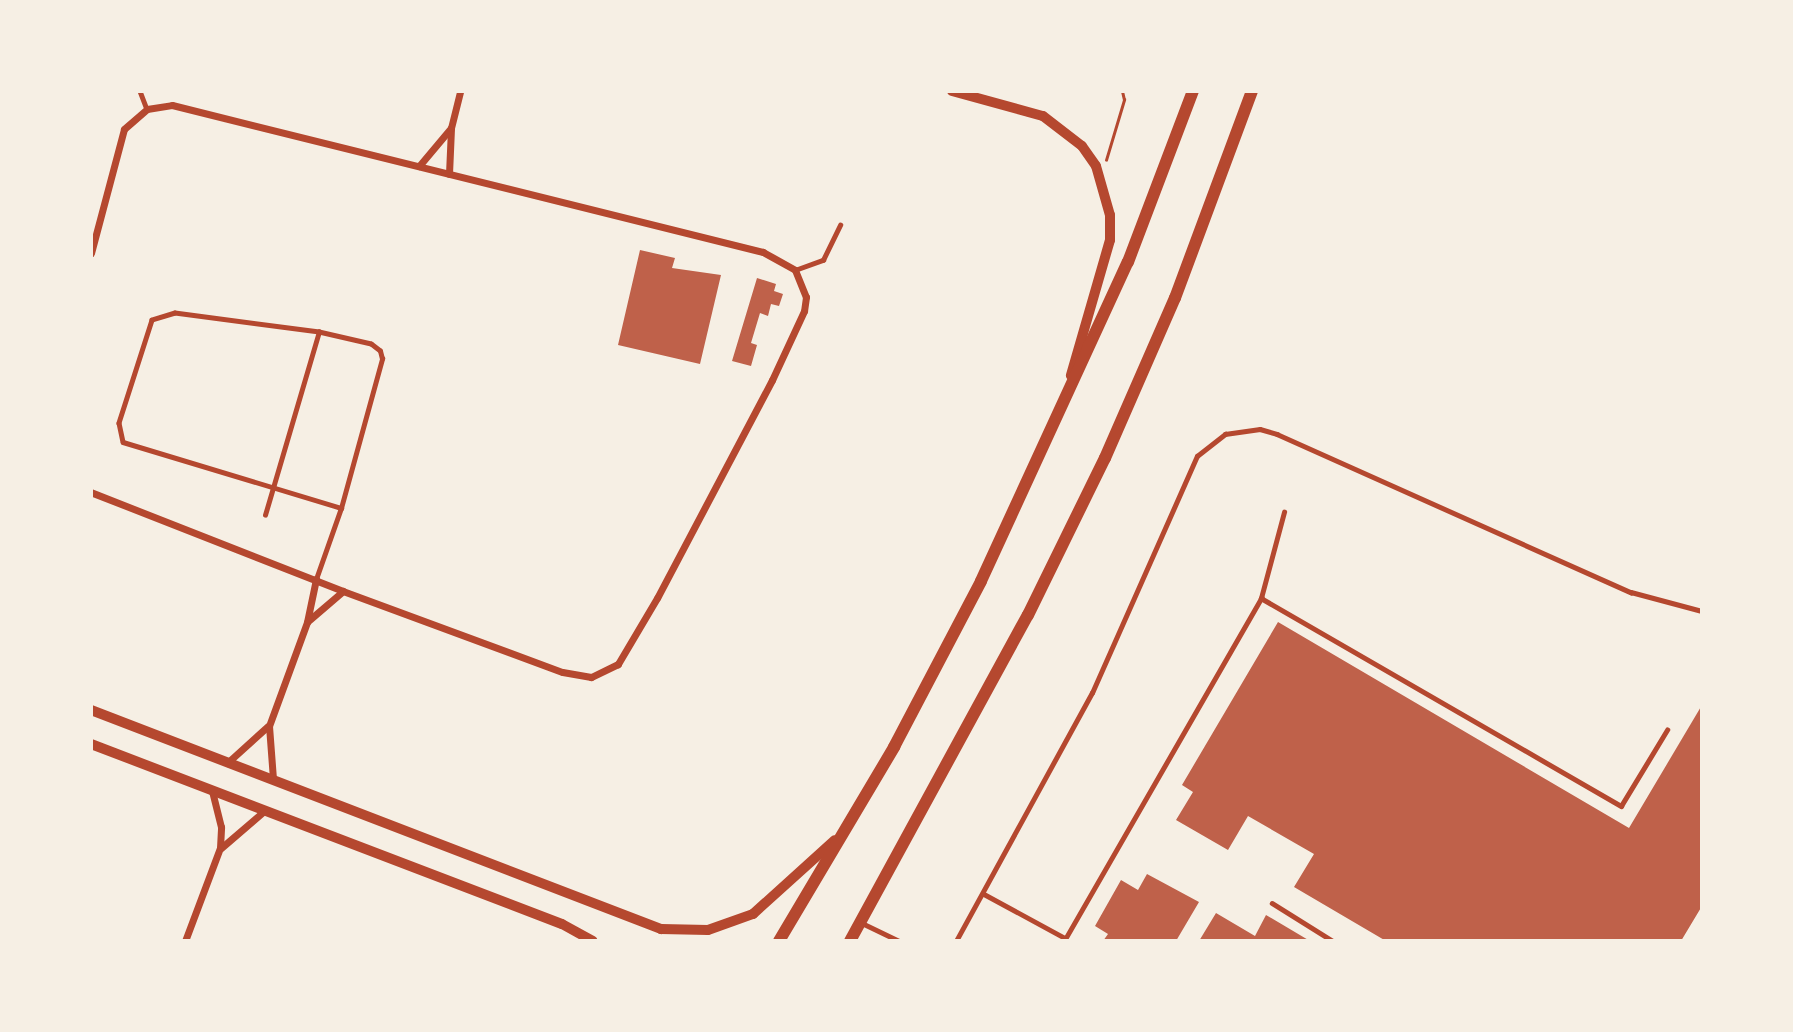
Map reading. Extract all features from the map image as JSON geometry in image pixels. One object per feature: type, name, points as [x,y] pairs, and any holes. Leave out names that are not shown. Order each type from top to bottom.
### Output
[{"type":"main road","points":[[778,941],[848,828],[962,617],[1060,413],[1128,262],[1193,91]]},
{"type":"main road","points":[[850,941],[1028,615],[1105,458],[1175,298],[1252,91]]},
{"type":"street","points":[[449,174],[451,128],[460,91]]},
{"type":"street","points":[[951,91],[1043,117],[1073,138],[1096,166],[1106,190],[1110,240],[1060,413]]},
{"type":"street","points":[[91,253],[118,144],[134,117],[147,109],[172,105],[763,252],[795,270],[806,297],[799,325],[716,490],[618,664],[591,677],[576,677],[343,591],[91,492]]},
{"type":"street","points":[[419,166],[451,128]]},
{"type":"street","points":[[273,779],[268,726],[307,622],[316,579]]},
{"type":"street","points":[[307,622],[343,591]]},
{"type":"street","points":[[91,710],[638,921],[684,932],[720,927],[753,914],[848,828]]},
{"type":"street","points":[[227,763],[268,726]]},
{"type":"street","points":[[91,744],[562,924],[593,941]]},
{"type":"street","points":[[185,941],[220,848],[220,819],[212,791]]},
{"type":"street","points":[[220,848],[264,811]]},
{"type":"lane","points":[[139,91],[147,109]]},
{"type":"lane","points":[[795,270],[823,260],[840,225]]},
{"type":"lane","points":[[316,579],[341,508],[382,354],[371,344],[319,332],[166,313],[152,320],[144,335],[119,423],[123,442],[341,508]]},
{"type":"lane","points":[[265,515],[319,332]]},
{"type":"lane","points":[[956,941],[1092,693],[1197,456],[1225,434],[1260,429],[1277,434],[1631,592],[1702,611]]},
{"type":"lane","points":[[984,894],[1065,940],[1261,598],[1284,512]]},
{"type":"lane","points":[[1261,598],[1622,806],[1667,730]]},
{"type":"lane","points":[[1272,903],[1333,941]]},
{"type":"lane","points":[[861,923],[899,941]]},
{"type":"path","points":[[1096,166],[1109,158],[1124,100],[1122,91]]},
{"type":"building","points":[[640,250],[675,258],[672,268],[721,275],[700,364],[618,345]]},
{"type":"building","points":[[757,278],[776,284],[774,291],[783,294],[779,306],[771,304],[768,316],[760,313],[751,343],[757,345],[751,366],[732,361]]},
{"type":"building","points":[[1278,622],[1629,828],[1702,705],[1702,906],[1681,941],[1386,941],[1294,887],[1314,854],[1248,816],[1228,850],[1176,820],[1193,792],[1182,785]]},
{"type":"building","points":[[1147,874],[1199,902],[1176,941],[1103,941],[1108,934],[1095,926],[1121,880],[1138,890]]},
{"type":"building","points":[[1216,913],[1255,936],[1266,915],[1310,941],[1199,941]]}]
